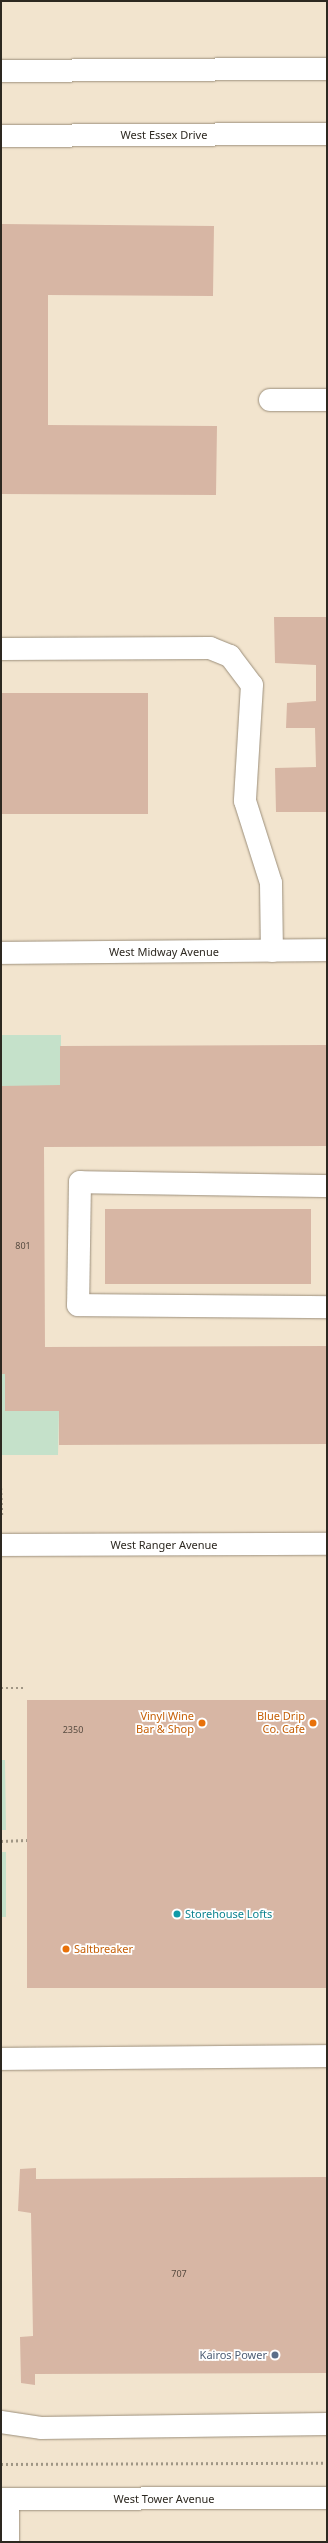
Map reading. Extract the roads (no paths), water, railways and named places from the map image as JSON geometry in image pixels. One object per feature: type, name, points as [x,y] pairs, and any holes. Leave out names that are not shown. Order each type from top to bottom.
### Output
[{"type":"street","points":[[1,71],[327,69]]},
{"type":"street","name":"West Essex Drive","points":[[1,136],[327,134]]},
{"type":"street","points":[[270,400],[327,400]]},
{"type":"street","points":[[1,649],[210,648],[230,656],[252,685],[245,801],[271,883],[272,951]]},
{"type":"street","name":"West Midway Avenue","points":[[1,953],[327,950]]},
{"type":"street","points":[[327,1186],[80,1182],[78,1305],[327,1307]]},
{"type":"street","name":"West Ranger Avenue","points":[[1,1545],[327,1544]]},
{"type":"street","points":[[1,2059],[327,2056]]},
{"type":"street","points":[[1,2422],[41,2428],[327,2424]]},
{"type":"street","name":"West Tower Avenue","points":[[5,2499],[327,2498]]},
{"type":"street","points":[[5,2499],[8,2542]]},
{"type":"place","name":"Vinyl Wine Bar & Shop","points":[[202,1723]]},
{"type":"place","name":"Blue Drip Co. Cafe","points":[[313,1723]]},
{"type":"place","name":"Storehouse Lofts","points":[[177,1914]]},
{"type":"place","name":"Saltbreaker","points":[[66,1949]]},
{"type":"place","name":"Kairos Power","points":[[275,2355]]}]
